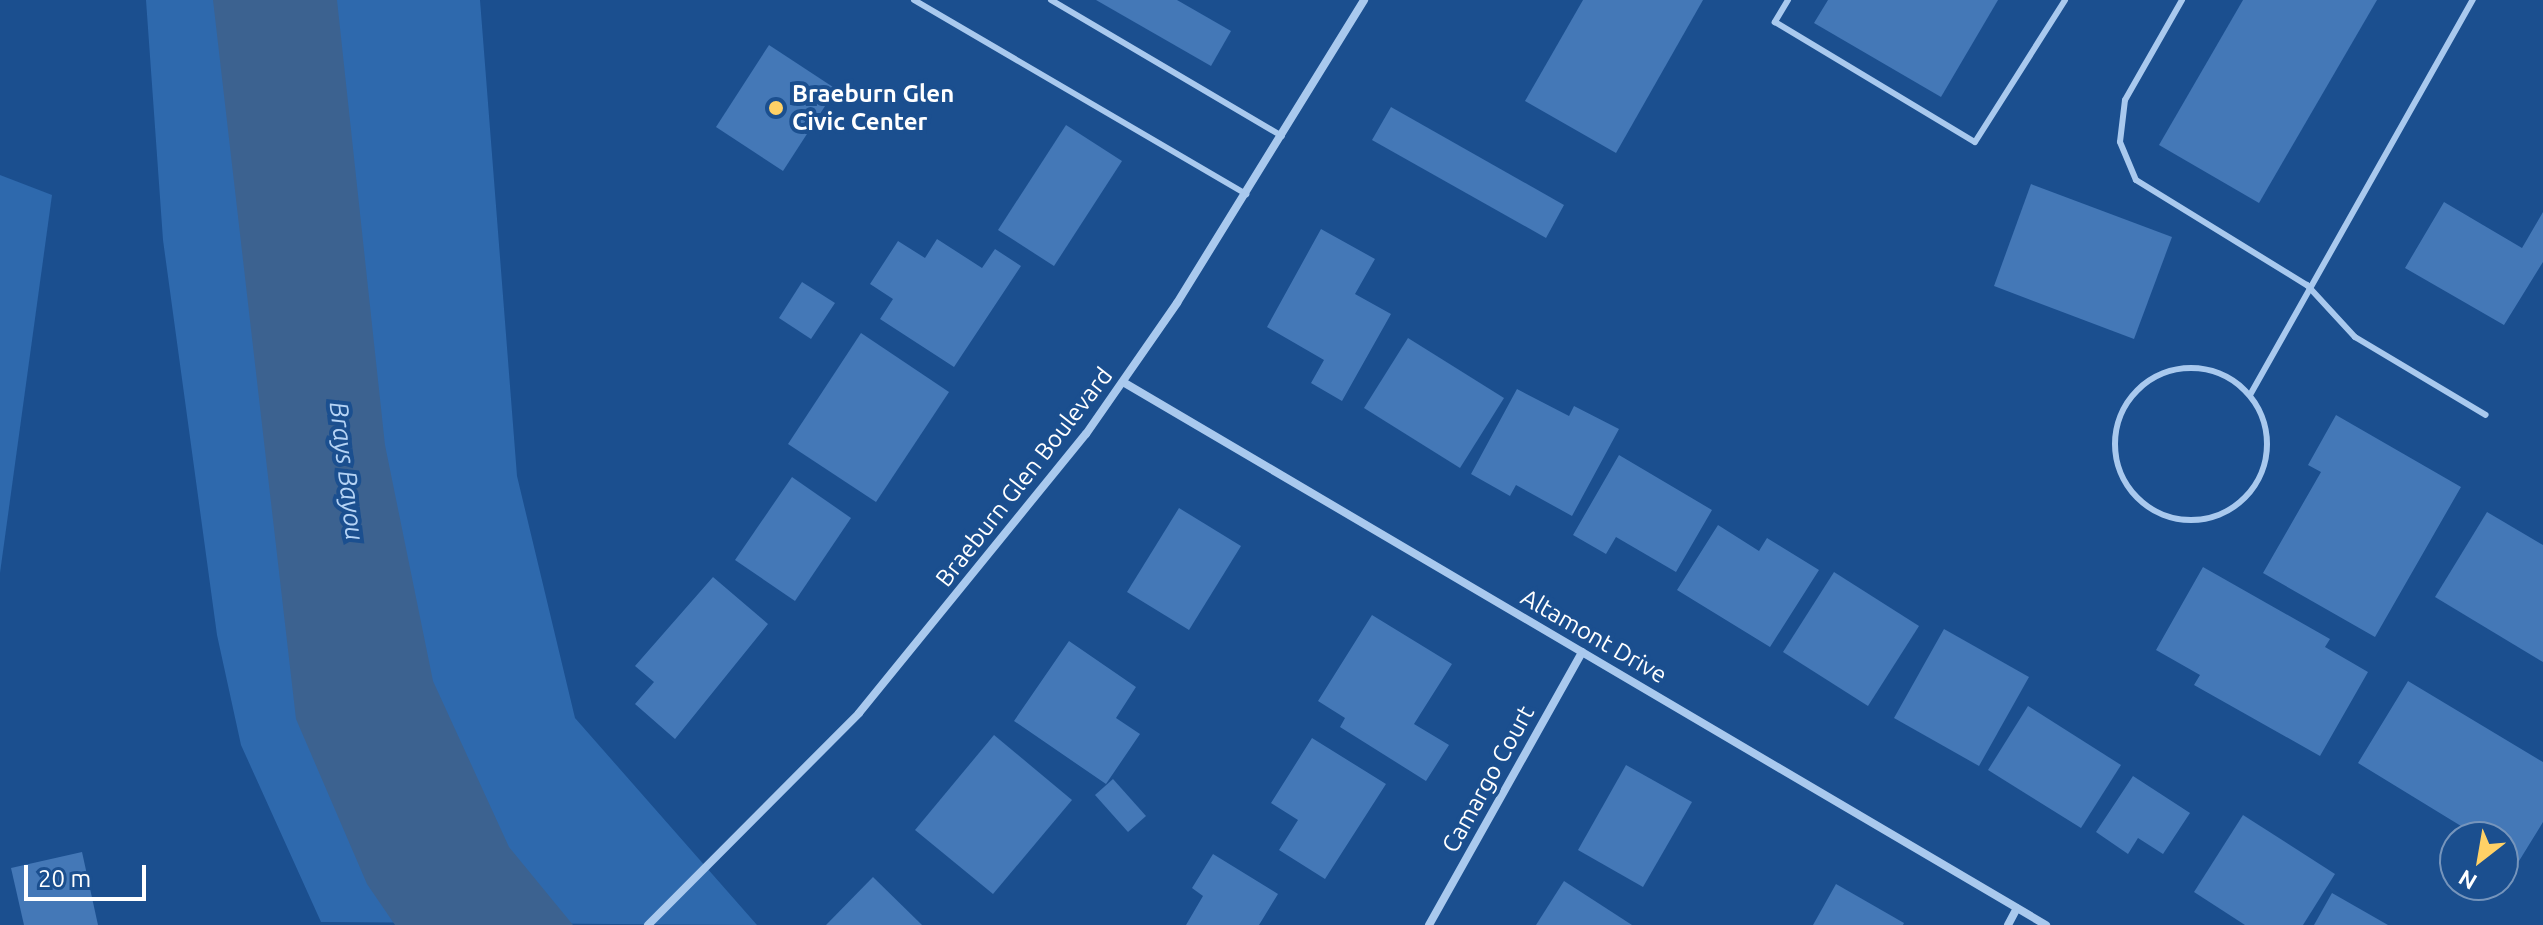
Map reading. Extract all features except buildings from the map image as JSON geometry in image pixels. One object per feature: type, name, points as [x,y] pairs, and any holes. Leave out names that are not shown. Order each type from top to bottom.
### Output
[{"type":"street","name":"Braeburn Glen Boulevard","points":[[648,925],[869,702],[1123,382],[1246,194],[1364,0]]},
{"type":"street","name":"Altamont Drive","points":[[1123,382],[2046,925]]},
{"type":"street","name":"Camargo Court","points":[[1429,925],[1582,652]]},
{"type":"street","points":[[2008,925],[2017,908]]},
{"type":"lane","points":[[914,0],[1246,194]]},
{"type":"lane","points":[[1051,0],[1282,136]]},
{"type":"lane","points":[[1788,0],[1775,22],[1975,142],[2065,0]]},
{"type":"lane","points":[[2182,0],[2125,100],[2120,142],[2136,180],[2307,285],[2355,337],[2486,415]]},
{"type":"lane","points":[[2250,395],[2207,369],[2159,375],[2138,389],[2120,420],[2116,457],[2139,500],[2160,514],[2211,519],[2253,490],[2268,442],[2250,395],[2307,285],[2473,0]]},
{"type":"shaded area","points":[[146,0],[480,0],[517,476],[575,718],[757,925],[321,922],[241,745],[217,635],[163,240]]},
{"type":"shaded area","points":[[0,175],[52,195],[0,573]]},
{"type":"water","name":"Brays Bayou","points":[[213,0],[337,0],[385,445],[433,681],[509,847],[573,925],[395,925],[367,884],[296,719]]},
{"type":"place","name":"Braeburn Glen Civic Center","points":[[776,108]]}]
